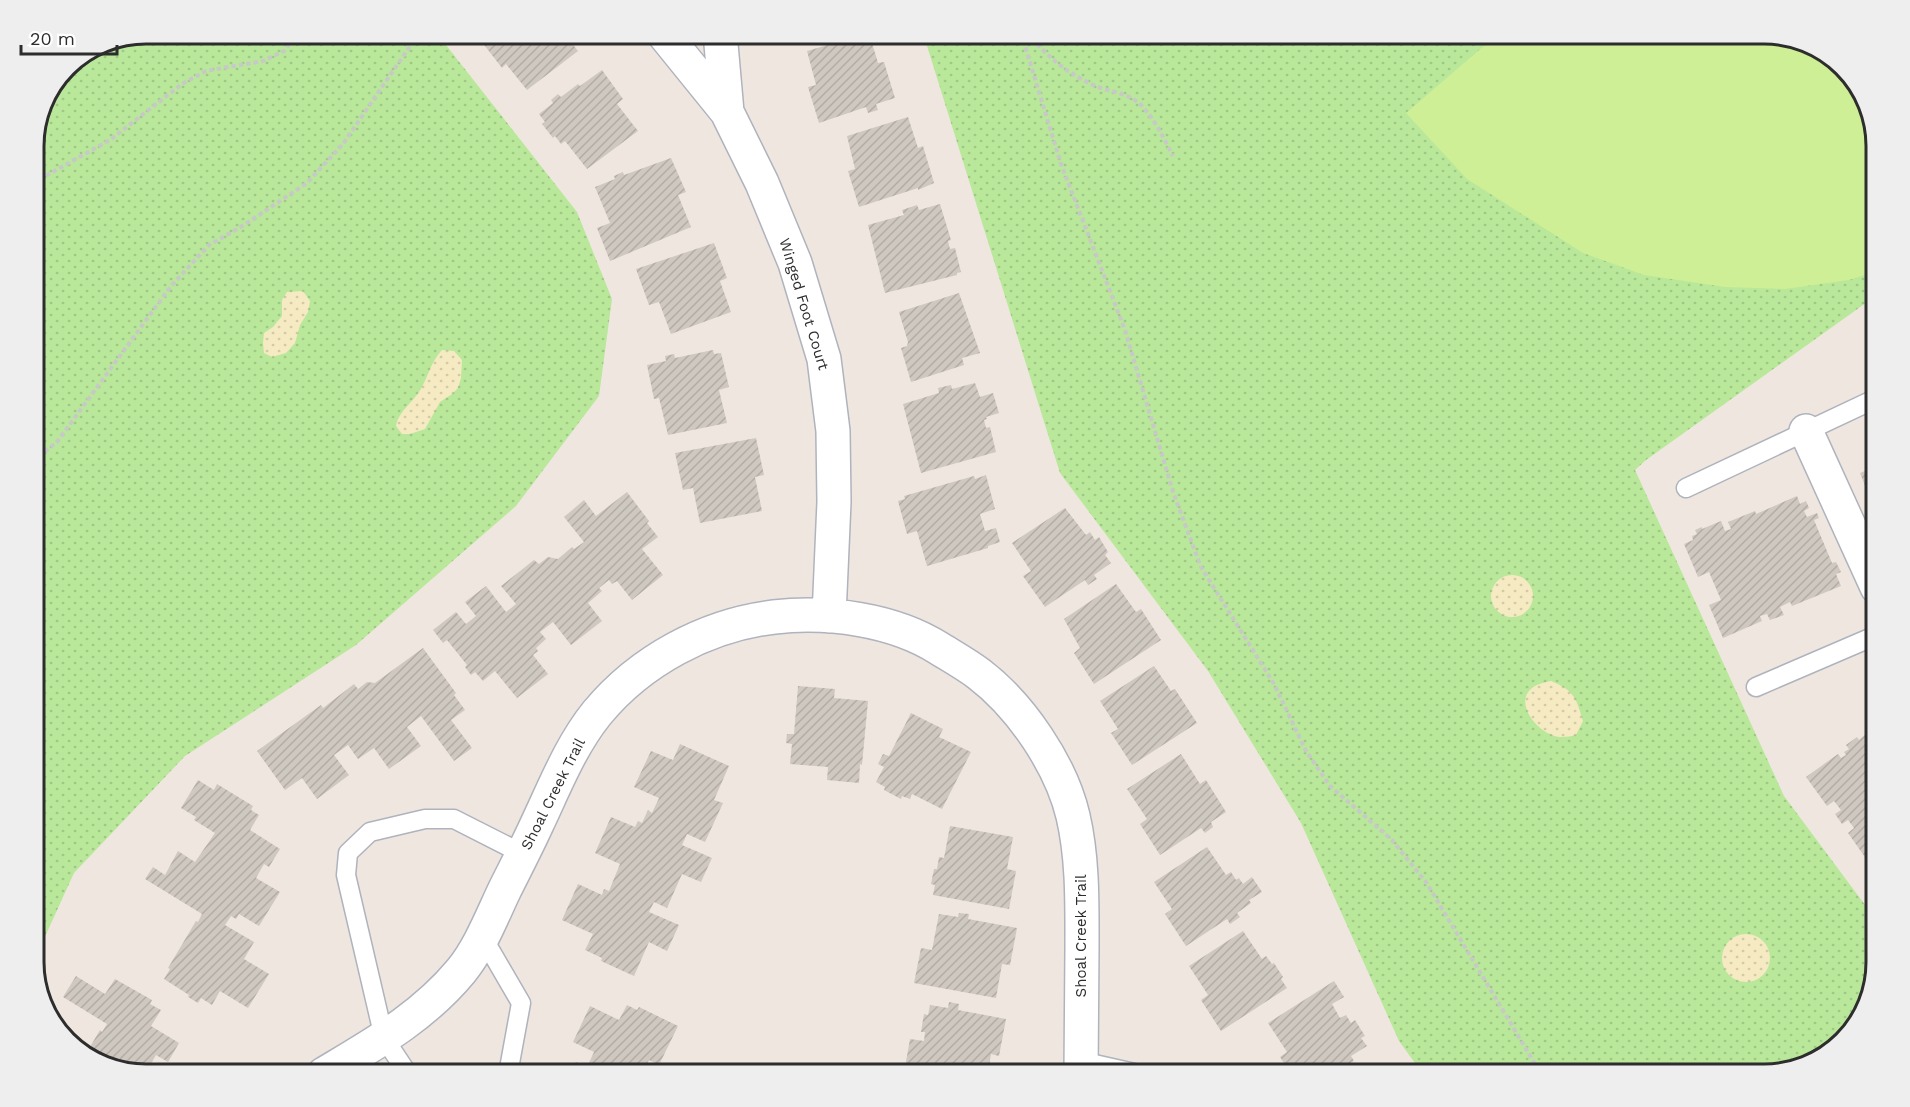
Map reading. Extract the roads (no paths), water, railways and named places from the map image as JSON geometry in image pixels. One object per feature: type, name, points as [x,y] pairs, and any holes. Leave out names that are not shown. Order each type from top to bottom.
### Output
[{"type":"street","name":"Winged Foot Court","points":[[672,44],[727,112],[762,183],[795,263],[824,359],[833,430],[834,502],[829,616]]},
{"type":"street","name":"Winged Foot Court","points":[[721,44],[727,112]]},
{"type":"street","points":[[1806,432],[1866,563]]},
{"type":"street","name":"Shoal Creek Trail","points":[[341,1064],[400,1029],[463,969],[523,854],[560,774],[597,714],[625,684],[679,645],[713,632],[761,619],[804,614],[859,619],[895,629],[934,645],[979,674],[999,692],[1032,730],[1063,787],[1073,816],[1082,875],[1081,1064]]},
{"type":"lane","points":[[1686,488],[1866,403]]},
{"type":"lane","points":[[1756,687],[1866,640]]},
{"type":"lane","points":[[401,1064],[384,1038],[346,875],[348,853],[370,832],[425,819],[454,819],[523,854]]},
{"type":"lane","points":[[482,936],[521,1004],[510,1064]]}]
